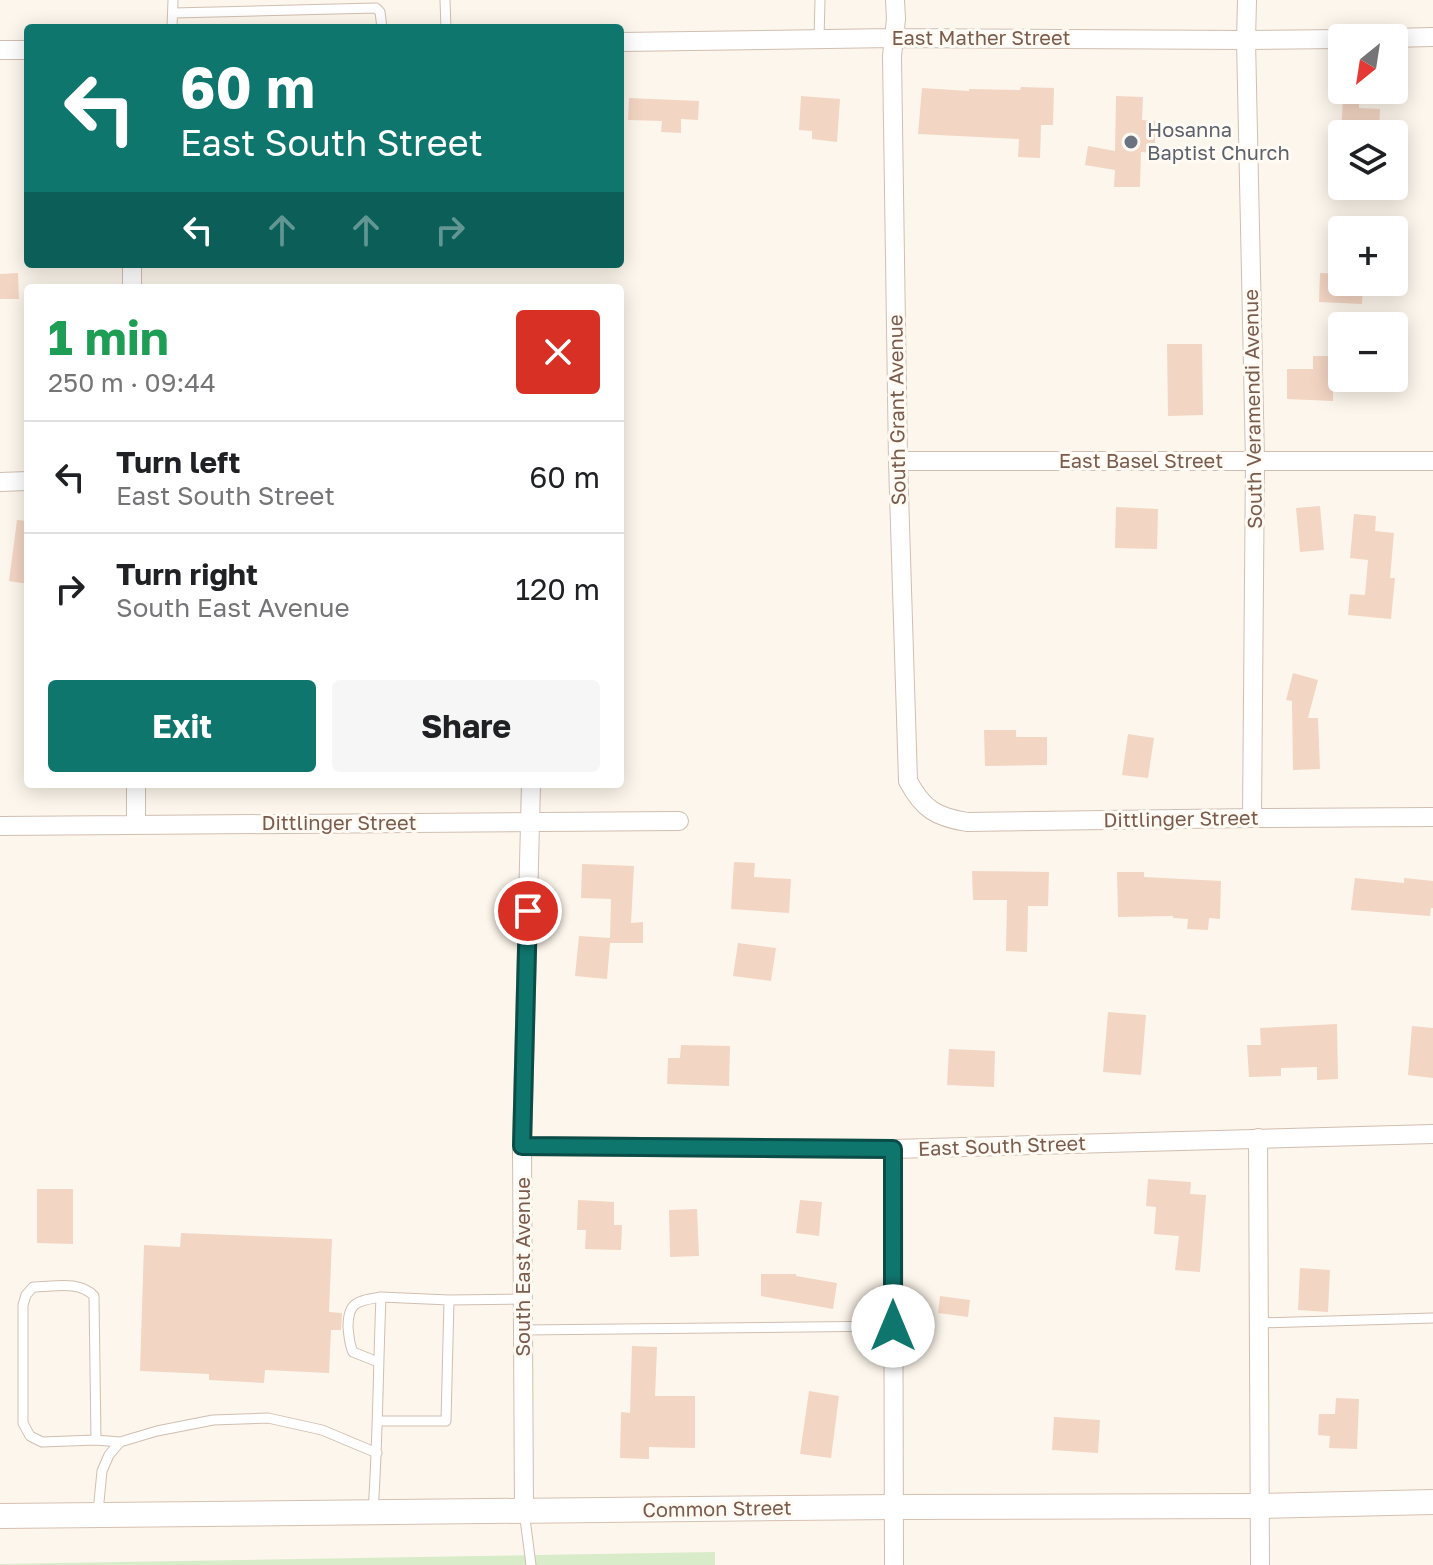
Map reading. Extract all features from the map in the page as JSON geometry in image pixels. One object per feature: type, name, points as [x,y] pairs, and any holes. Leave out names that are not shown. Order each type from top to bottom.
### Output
[{"type":"main road","name":"Common Street","points":[[0,1516],[1433,1502]]},
{"type":"street","name":"South Grant Avenue","points":[[895,0],[892,56],[898,461],[908,781],[918,798],[932,811]]},
{"type":"street","name":"South Veramendi Avenue","points":[[1247,0],[1255,461],[1252,818]]},
{"type":"street","points":[[1408,38],[1433,37]]},
{"type":"street","name":"East Mather Street","points":[[624,42],[893,38],[1328,39]]},
{"type":"street","points":[[0,50],[24,50]]},
{"type":"street","name":"East Basel Street","points":[[898,461],[1433,461]]},
{"type":"street","points":[[0,482],[24,481]]},
{"type":"street","points":[[136,788],[136,824]]},
{"type":"street","name":"South East Avenue","points":[[524,1511],[522,1146],[531,788]]},
{"type":"street","name":"Dittlinger Street","points":[[932,811],[949,819],[967,822],[1433,817]]},
{"type":"street","name":"Dittlinger Street","points":[[0,826],[679,821]]},
{"type":"street","name":"East South Street","points":[[522,1146],[893,1149],[1433,1134]]},
{"type":"street","points":[[1258,1138],[1260,1565]]},
{"type":"street","points":[[893,1149],[894,1565]]},
{"type":"lane","points":[[172,24],[173,0]]},
{"type":"lane","points":[[445,0],[446,24]]},
{"type":"lane","points":[[819,39],[820,0]]},
{"type":"lane","points":[[173,13],[376,8],[380,12],[382,24]]},
{"type":"lane","points":[[96,1440],[94,1296],[87,1289],[77,1286],[33,1287],[23,1305],[23,1423],[30,1436],[42,1442],[120,1442],[213,1420],[268,1418],[322,1430],[377,1453]]},
{"type":"lane","points":[[378,1362],[353,1352],[349,1339],[350,1308],[363,1300],[381,1297],[523,1299]]},
{"type":"lane","points":[[373,1512],[381,1297]]},
{"type":"lane","points":[[378,1421],[446,1421],[449,1300]]},
{"type":"lane","points":[[1258,1323],[1433,1318]]},
{"type":"lane","points":[[523,1330],[893,1326]]},
{"type":"lane","points":[[98,1515],[102,1471],[109,1455],[120,1442]]},
{"type":"lane","points":[[524,1511],[531,1565]]},
{"type":"green space","points":[[715,1552],[715,1565],[0,1565],[0,1564]]},
{"type":"building","points":[[1021,87],[1054,88],[1053,125],[1041,125],[1040,158],[1018,157],[1019,139],[918,134],[922,88],[969,91],[1020,90]]},
{"type":"building","points":[[801,96],[840,99],[837,142],[812,139],[812,131],[799,130]]},
{"type":"building","points":[[1116,96],[1143,97],[1142,120],[1155,121],[1155,153],[1141,152],[1140,187],[1114,187],[1115,170],[1085,165],[1088,146],[1115,151]]},
{"type":"building","points":[[629,98],[699,101],[698,120],[681,119],[681,133],[661,132],[662,121],[628,120]]},
{"type":"building","points":[[1343,104],[1380,109],[1380,120],[1342,120]]},
{"type":"building","points":[[18,273],[19,299],[0,299],[0,274]]},
{"type":"building","points":[[1320,273],[1328,273],[1328,296],[1362,296],[1362,304],[1319,302]]},
{"type":"building","points":[[1167,344],[1202,344],[1203,415],[1168,416]]},
{"type":"building","points":[[1313,356],[1328,356],[1328,392],[1333,392],[1333,401],[1287,399],[1287,369],[1313,369]]},
{"type":"building","points":[[1320,506],[1324,550],[1300,552],[1296,508]]},
{"type":"building","points":[[1116,507],[1158,509],[1157,549],[1115,548]]},
{"type":"building","points":[[1354,514],[1376,516],[1375,531],[1394,533],[1390,578],[1395,578],[1391,619],[1348,615],[1350,594],[1365,595],[1368,560],[1350,558]]},
{"type":"building","points":[[17,520],[24,521],[24,583],[9,581]]},
{"type":"building","points":[[1293,673],[1318,680],[1308,718],[1318,718],[1320,769],[1293,770],[1292,701],[1286,700]]},
{"type":"building","points":[[984,730],[1016,730],[1016,737],[1047,737],[1047,765],[985,766]]},
{"type":"building","points":[[1128,734],[1154,738],[1148,778],[1122,775]]},
{"type":"building","points":[[734,862],[755,863],[754,877],[791,879],[789,913],[731,909]]},
{"type":"building","points":[[582,864],[634,866],[631,923],[643,922],[643,943],[610,943],[607,979],[575,976],[579,936],[610,938],[611,899],[581,898]]},
{"type":"building","points":[[972,871],[1049,872],[1048,906],[1028,906],[1027,952],[1006,951],[1007,900],[973,900]]},
{"type":"building","points":[[1117,872],[1144,872],[1144,877],[1221,881],[1220,919],[1209,918],[1208,930],[1187,929],[1188,919],[1173,916],[1118,917]]},
{"type":"building","points":[[1355,878],[1404,883],[1404,878],[1433,881],[1430,916],[1351,910]]},
{"type":"building","points":[[738,943],[776,948],[771,981],[733,976]]},
{"type":"building","points":[[1108,1012],[1146,1015],[1141,1075],[1103,1072]]},
{"type":"building","points":[[1337,1024],[1338,1079],[1317,1080],[1317,1067],[1281,1068],[1281,1076],[1249,1077],[1247,1045],[1261,1045],[1260,1028]]},
{"type":"building","points":[[1412,1026],[1433,1028],[1433,1078],[1408,1075]]},
{"type":"building","points":[[681,1045],[730,1046],[729,1086],[667,1084],[668,1058],[680,1058]]},
{"type":"building","points":[[949,1049],[995,1051],[994,1087],[947,1085]]},
{"type":"building","points":[[1148,1179],[1191,1182],[1190,1194],[1206,1195],[1200,1272],[1175,1270],[1179,1236],[1154,1234],[1156,1207],[1146,1206]]},
{"type":"building","points":[[37,1189],[73,1189],[73,1244],[37,1243]]},
{"type":"building","points":[[578,1200],[614,1202],[614,1225],[622,1225],[621,1250],[585,1249],[586,1230],[577,1230]]},
{"type":"building","points":[[800,1200],[822,1202],[819,1236],[796,1233]]},
{"type":"building","points":[[697,1209],[699,1256],[670,1257],[669,1210]]},
{"type":"building","points":[[181,1233],[332,1239],[329,1312],[342,1313],[341,1330],[331,1330],[329,1373],[265,1370],[264,1383],[209,1380],[209,1374],[140,1371],[144,1245],[180,1247]]},
{"type":"building","points":[[1300,1268],[1330,1270],[1328,1312],[1298,1310]]},
{"type":"building","points":[[761,1274],[796,1274],[837,1283],[833,1309],[761,1296]]},
{"type":"building","points":[[940,1296],[970,1300],[968,1317],[938,1313]]},
{"type":"building","points":[[632,1346],[657,1347],[655,1396],[695,1396],[695,1448],[649,1447],[649,1459],[620,1458],[621,1412],[630,1413]]},
{"type":"building","points":[[809,1391],[839,1396],[831,1458],[800,1454]]},
{"type":"building","points":[[1336,1398],[1359,1399],[1357,1449],[1329,1448],[1330,1436],[1318,1435],[1319,1414],[1335,1414]]},
{"type":"building","points":[[1054,1417],[1100,1420],[1098,1453],[1052,1450]]},
{"type":"place","name":"Hosanna Baptist Church","points":[[1131,142]]},
{"type":"route","points":[[528,911],[522,1146],[893,1149],[893,1326]]}]
